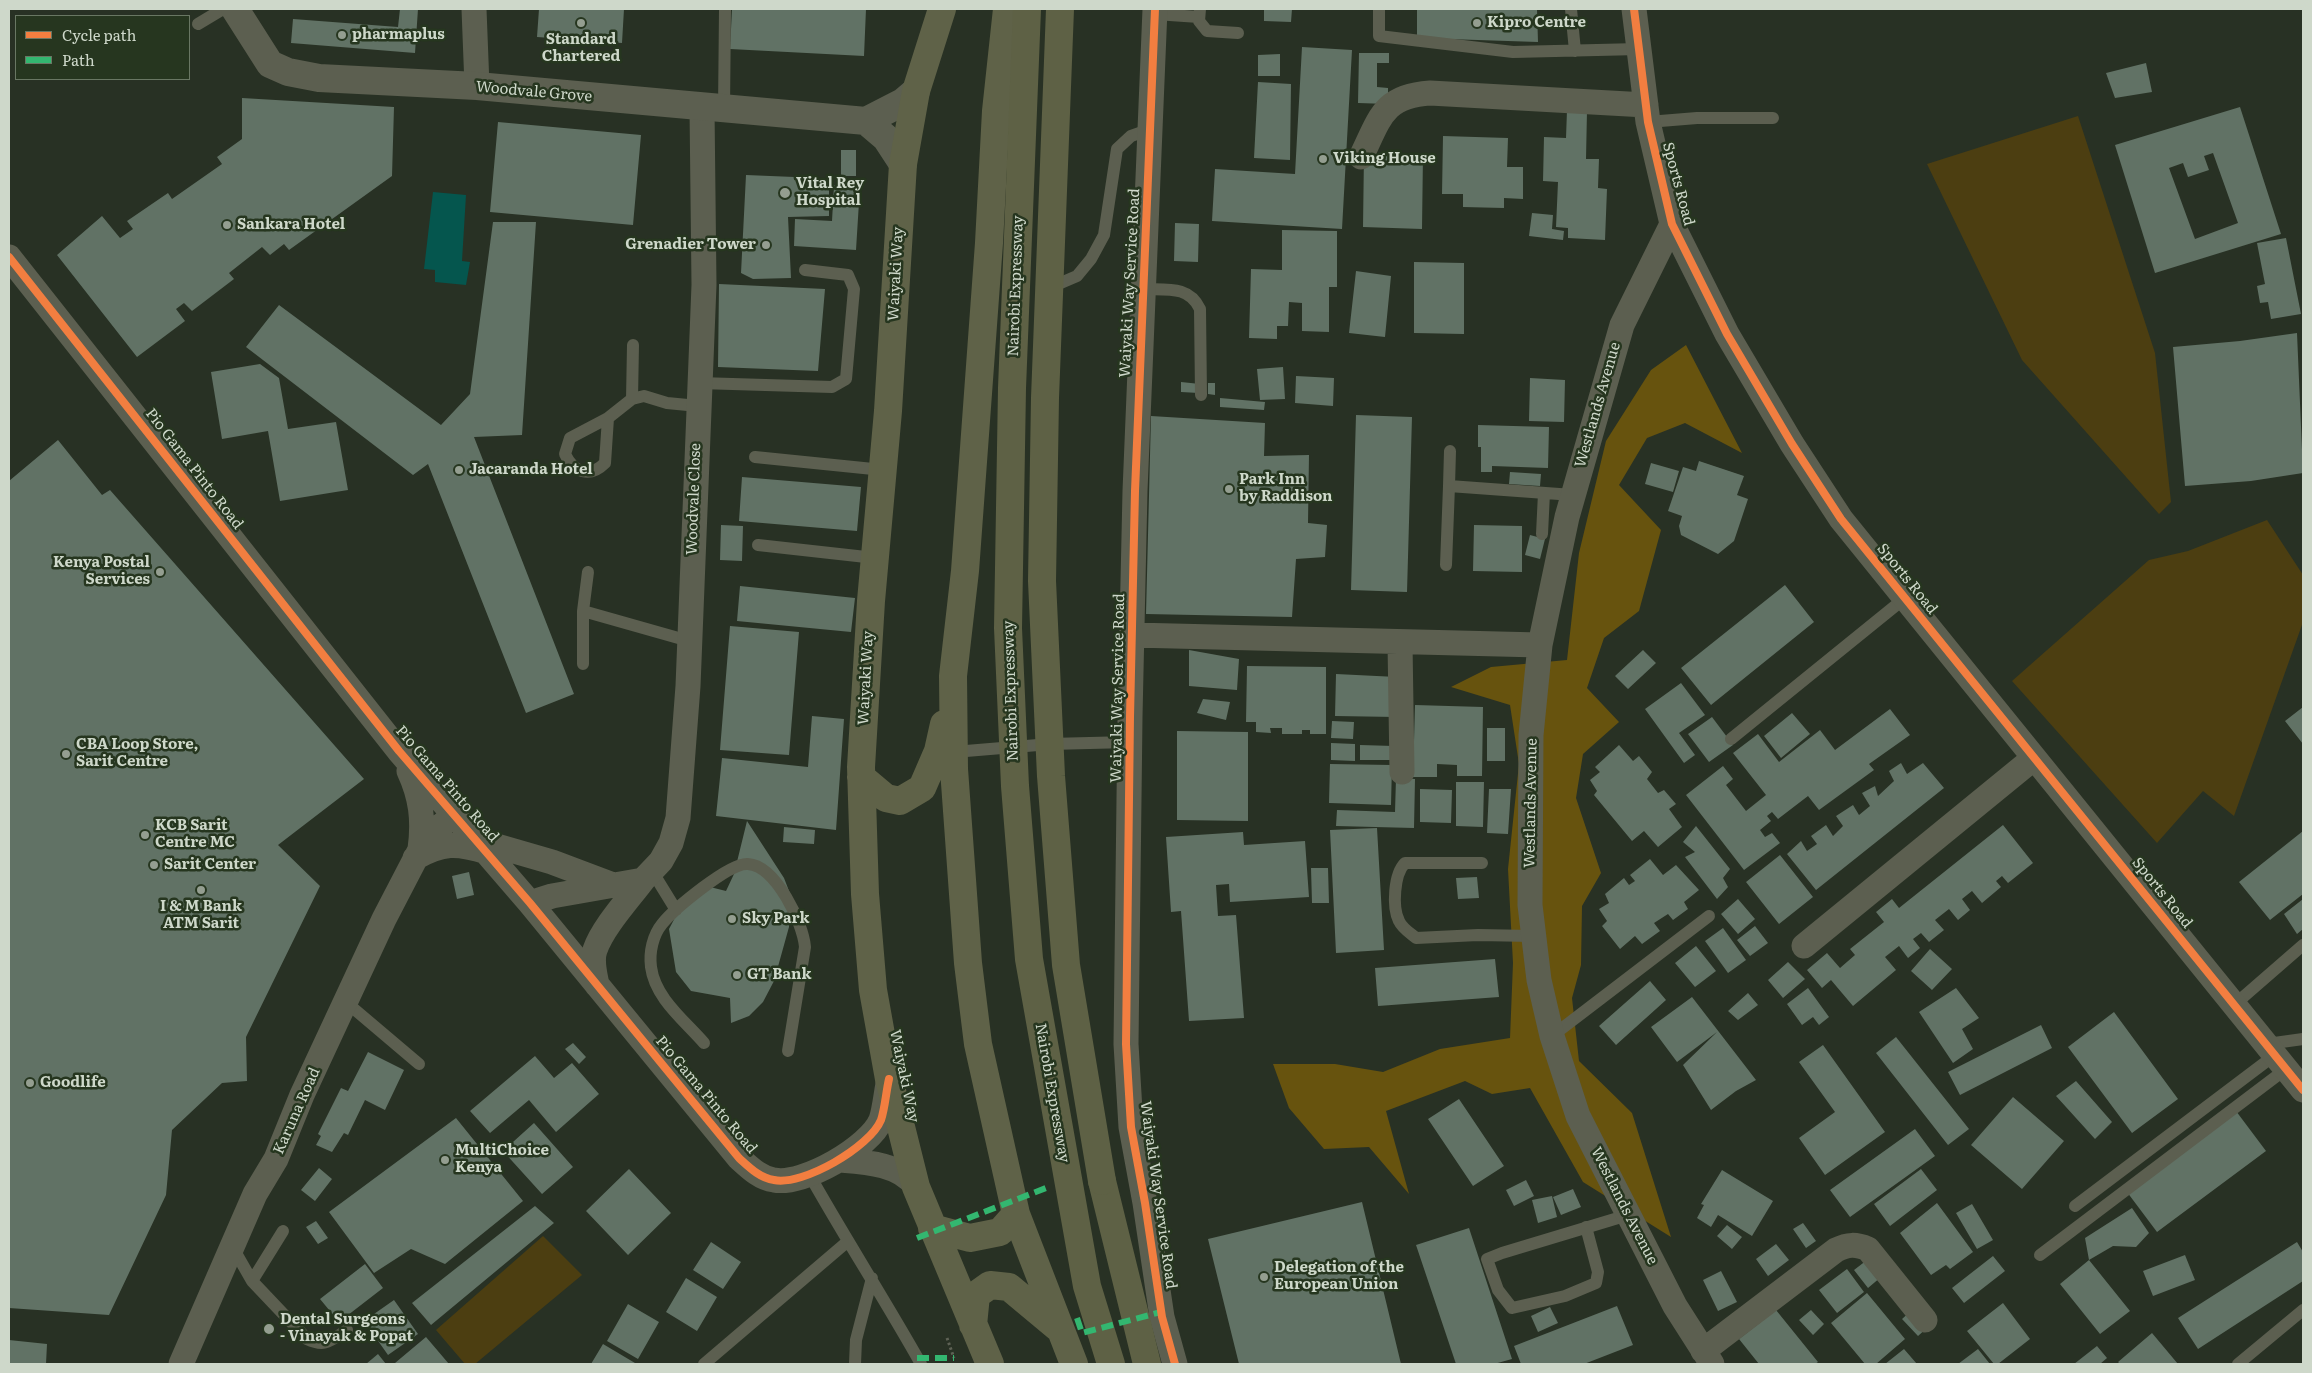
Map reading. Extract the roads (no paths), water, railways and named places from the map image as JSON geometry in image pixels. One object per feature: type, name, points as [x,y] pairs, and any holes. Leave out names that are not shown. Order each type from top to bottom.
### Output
[{"type":"highway","name":"Waiyaki Way","points":[[942,9],[916,91],[903,164],[861,777],[865,894],[872,980],[889,1079],[916,1187],[990,1364]]},
{"type":"highway","points":[[861,777],[886,798],[900,801],[922,788],[938,751],[953,676],[965,571],[989,243],[996,111],[1007,9]]},
{"type":"highway","name":"Nairobi Expressway","points":[[1027,9],[1012,408],[1008,628],[1014,748],[1029,959],[1087,1286],[1111,1364]]},
{"type":"highway","points":[[1060,9],[1049,288],[1042,581],[1050,744],[1066,965],[1102,1181],[1148,1364]]},
{"type":"highway","points":[[953,676],[954,752],[968,963],[977,1035],[1016,1214],[1074,1364]]},
{"type":"highway","points":[[932,1228],[970,1238],[1000,1232],[1016,1214]]},
{"type":"highway","points":[[973,1324],[976,1294],[990,1285],[1010,1287],[1060,1329]]},
{"type":"street","name":"Woodvale Grove","points":[[236,9],[264,56],[277,69],[319,78],[477,86],[866,121],[896,107],[916,91]]},
{"type":"street","points":[[474,9],[477,86]]},
{"type":"street","name":"Sports Road","points":[[1634,9],[1647,113],[1672,224],[1727,334],[1792,444],[1841,519],[2303,1090]]},
{"type":"street","name":"Waiyaki Way Service Road","points":[[1155,11],[1148,229],[1142,289],[1132,635],[1126,1044],[1131,1127],[1146,1204],[1162,1317],[1175,1364]]},
{"type":"street","points":[[1361,157],[1380,118],[1393,102],[1410,94],[1430,94],[1647,113]]},
{"type":"street","name":"Woodvale Close","points":[[597,985],[593,962],[594,951],[615,917],[662,861],[671,843],[678,818],[689,641],[698,395],[713,108]]},
{"type":"street","points":[[866,121],[886,138],[903,164]]},
{"type":"street","name":"Westlands Avenue","points":[[1672,224],[1622,326],[1573,495],[1540,645],[1531,735],[1530,905],[1539,980],[1552,1036],[1578,1116],[1675,1306],[1708,1357]]},
{"type":"street","name":"Pio Gama Pinto Road","points":[[9,257],[399,750],[530,903],[739,1158],[756,1174],[775,1181],[792,1179],[840,1160],[870,1135],[880,1122],[889,1079]]},
{"type":"street","points":[[1132,635],[1540,645]]},
{"type":"street","points":[[1400,643],[1402,772]]},
{"type":"street","name":"Karuna Road","points":[[399,750],[417,787],[421,801],[423,817],[418,854]]},
{"type":"street","points":[[1804,946],[2034,758]]},
{"type":"street","name":"Karuna Road","points":[[181,1364],[255,1194],[276,1159],[302,1095],[418,854],[435,830],[454,815]]},
{"type":"street","points":[[418,854],[446,845],[482,846],[552,862],[613,885]]},
{"type":"street","points":[[530,903],[648,876]]},
{"type":"street","name":"Pio Gama Pinto Road","points":[[840,1160],[866,1162],[881,1166],[907,1177],[916,1187]]},
{"type":"street","points":[[1708,1357],[1836,1250],[1847,1245],[1868,1249],[1925,1320]]},
{"type":"lane","points":[[198,24],[223,9]]},
{"type":"lane","points":[[713,108],[725,9]]},
{"type":"lane","points":[[1379,9],[1379,36],[1513,52],[1639,49]]},
{"type":"lane","points":[[1571,9],[1575,51]]},
{"type":"lane","points":[[1155,11],[1199,13],[1202,27],[1207,30],[1238,33]]},
{"type":"lane","points":[[1647,113],[1697,118],[1773,118]]},
{"type":"lane","points":[[1049,288],[1077,276],[1091,260],[1104,235],[1118,149],[1131,136],[1151,129]]},
{"type":"lane","points":[[608,418],[605,464],[598,471],[588,473],[575,468],[565,454],[570,438],[608,418],[632,398],[644,396],[666,403],[698,395],[832,387],[846,379],[854,289],[848,275],[805,270]]},
{"type":"lane","points":[[1142,289],[1186,292],[1196,301],[1200,309],[1201,395]]},
{"type":"lane","points":[[632,398],[633,345]]},
{"type":"lane","points":[[1446,565],[1450,450]]},
{"type":"lane","points":[[755,457],[883,470]]},
{"type":"lane","points":[[1449,486],[1573,495]]},
{"type":"lane","points":[[1542,534],[1544,493]]},
{"type":"lane","points":[[758,545],[875,558]]},
{"type":"lane","points":[[583,664],[582,611],[588,572]]},
{"type":"lane","points":[[1731,739],[1904,598]]},
{"type":"lane","points":[[582,611],[689,641]]},
{"type":"lane","points":[[954,752],[1050,744],[1130,742]]},
{"type":"lane","points":[[1482,863],[1405,863],[1397,875],[1396,912],[1399,922],[1416,938],[1478,935],[1533,936]]},
{"type":"lane","points":[[704,1043],[658,990],[650,966],[651,950],[655,936],[662,923],[676,910],[733,867],[747,864],[759,867],[770,876],[798,917],[804,933],[805,947],[788,1051]]},
{"type":"lane","points":[[648,876],[676,910]]},
{"type":"lane","points":[[1552,1036],[1708,916]]},
{"type":"lane","points":[[2234,1004],[2303,945]]},
{"type":"lane","points":[[347,1003],[419,1064]]},
{"type":"lane","points":[[2075,1206],[2276,1056],[2303,1039]]},
{"type":"lane","points":[[2040,1255],[2276,1056]]},
{"type":"lane","points":[[808,1174],[847,1242],[872,1278],[921,1364]]},
{"type":"lane","points":[[1586,1228],[1598,1272],[1596,1283],[1565,1296],[1512,1308],[1498,1290],[1487,1260],[1586,1228],[1628,1215]]},
{"type":"lane","points":[[252,1281],[283,1231]]},
{"type":"lane","points":[[704,1364],[847,1242]]},
{"type":"lane","points":[[232,1246],[252,1281],[307,1339],[318,1344],[326,1343],[347,1330]]},
{"type":"lane","points":[[855,1364],[856,1340],[872,1278]]},
{"type":"lane","points":[[2238,1364],[2303,1310]]},
{"type":"water","points":[[433,192],[466,195],[462,261],[470,262],[466,285],[435,282],[435,270],[424,269]]},
{"type":"place","name":"Standard Chartered","points":[[581,23]]},
{"type":"place","name":"Kipro Centre","points":[[1477,23]]},
{"type":"place","name":"pharmaplus","points":[[342,35]]},
{"type":"place","name":"Viking House","points":[[1323,159]]},
{"type":"place","name":"Vital Rey Hospital","points":[[785,193]]},
{"type":"place","name":"Sankara Hotel","points":[[227,225]]},
{"type":"place","name":"Grenadier Tower","points":[[766,245]]},
{"type":"place","name":"Jacaranda Hotel","points":[[459,470]]},
{"type":"place","name":"Park Inn by Raddison","points":[[1229,489]]},
{"type":"place","name":"Kenya Postal Services","points":[[160,572]]},
{"type":"place","name":"CBA Loop Store, Sarit Centre","points":[[66,754]]},
{"type":"place","name":"KCB Sarit Centre MC","points":[[145,835]]},
{"type":"place","name":"Sarit Center","points":[[154,865]]},
{"type":"place","name":"I & M Bank ATM Sarit","points":[[201,890]]},
{"type":"place","name":"Sky Park","points":[[732,919]]},
{"type":"place","name":"GT Bank","points":[[737,975]]},
{"type":"place","name":"Goodlife","points":[[30,1083]]},
{"type":"place","name":"MultiChoice Kenya","points":[[445,1160]]},
{"type":"place","name":"Delegation of the European Union","points":[[1264,1277]]},
{"type":"place","name":"Dental Surgeons - Vinayak & Popat","points":[[269,1329]]}]
